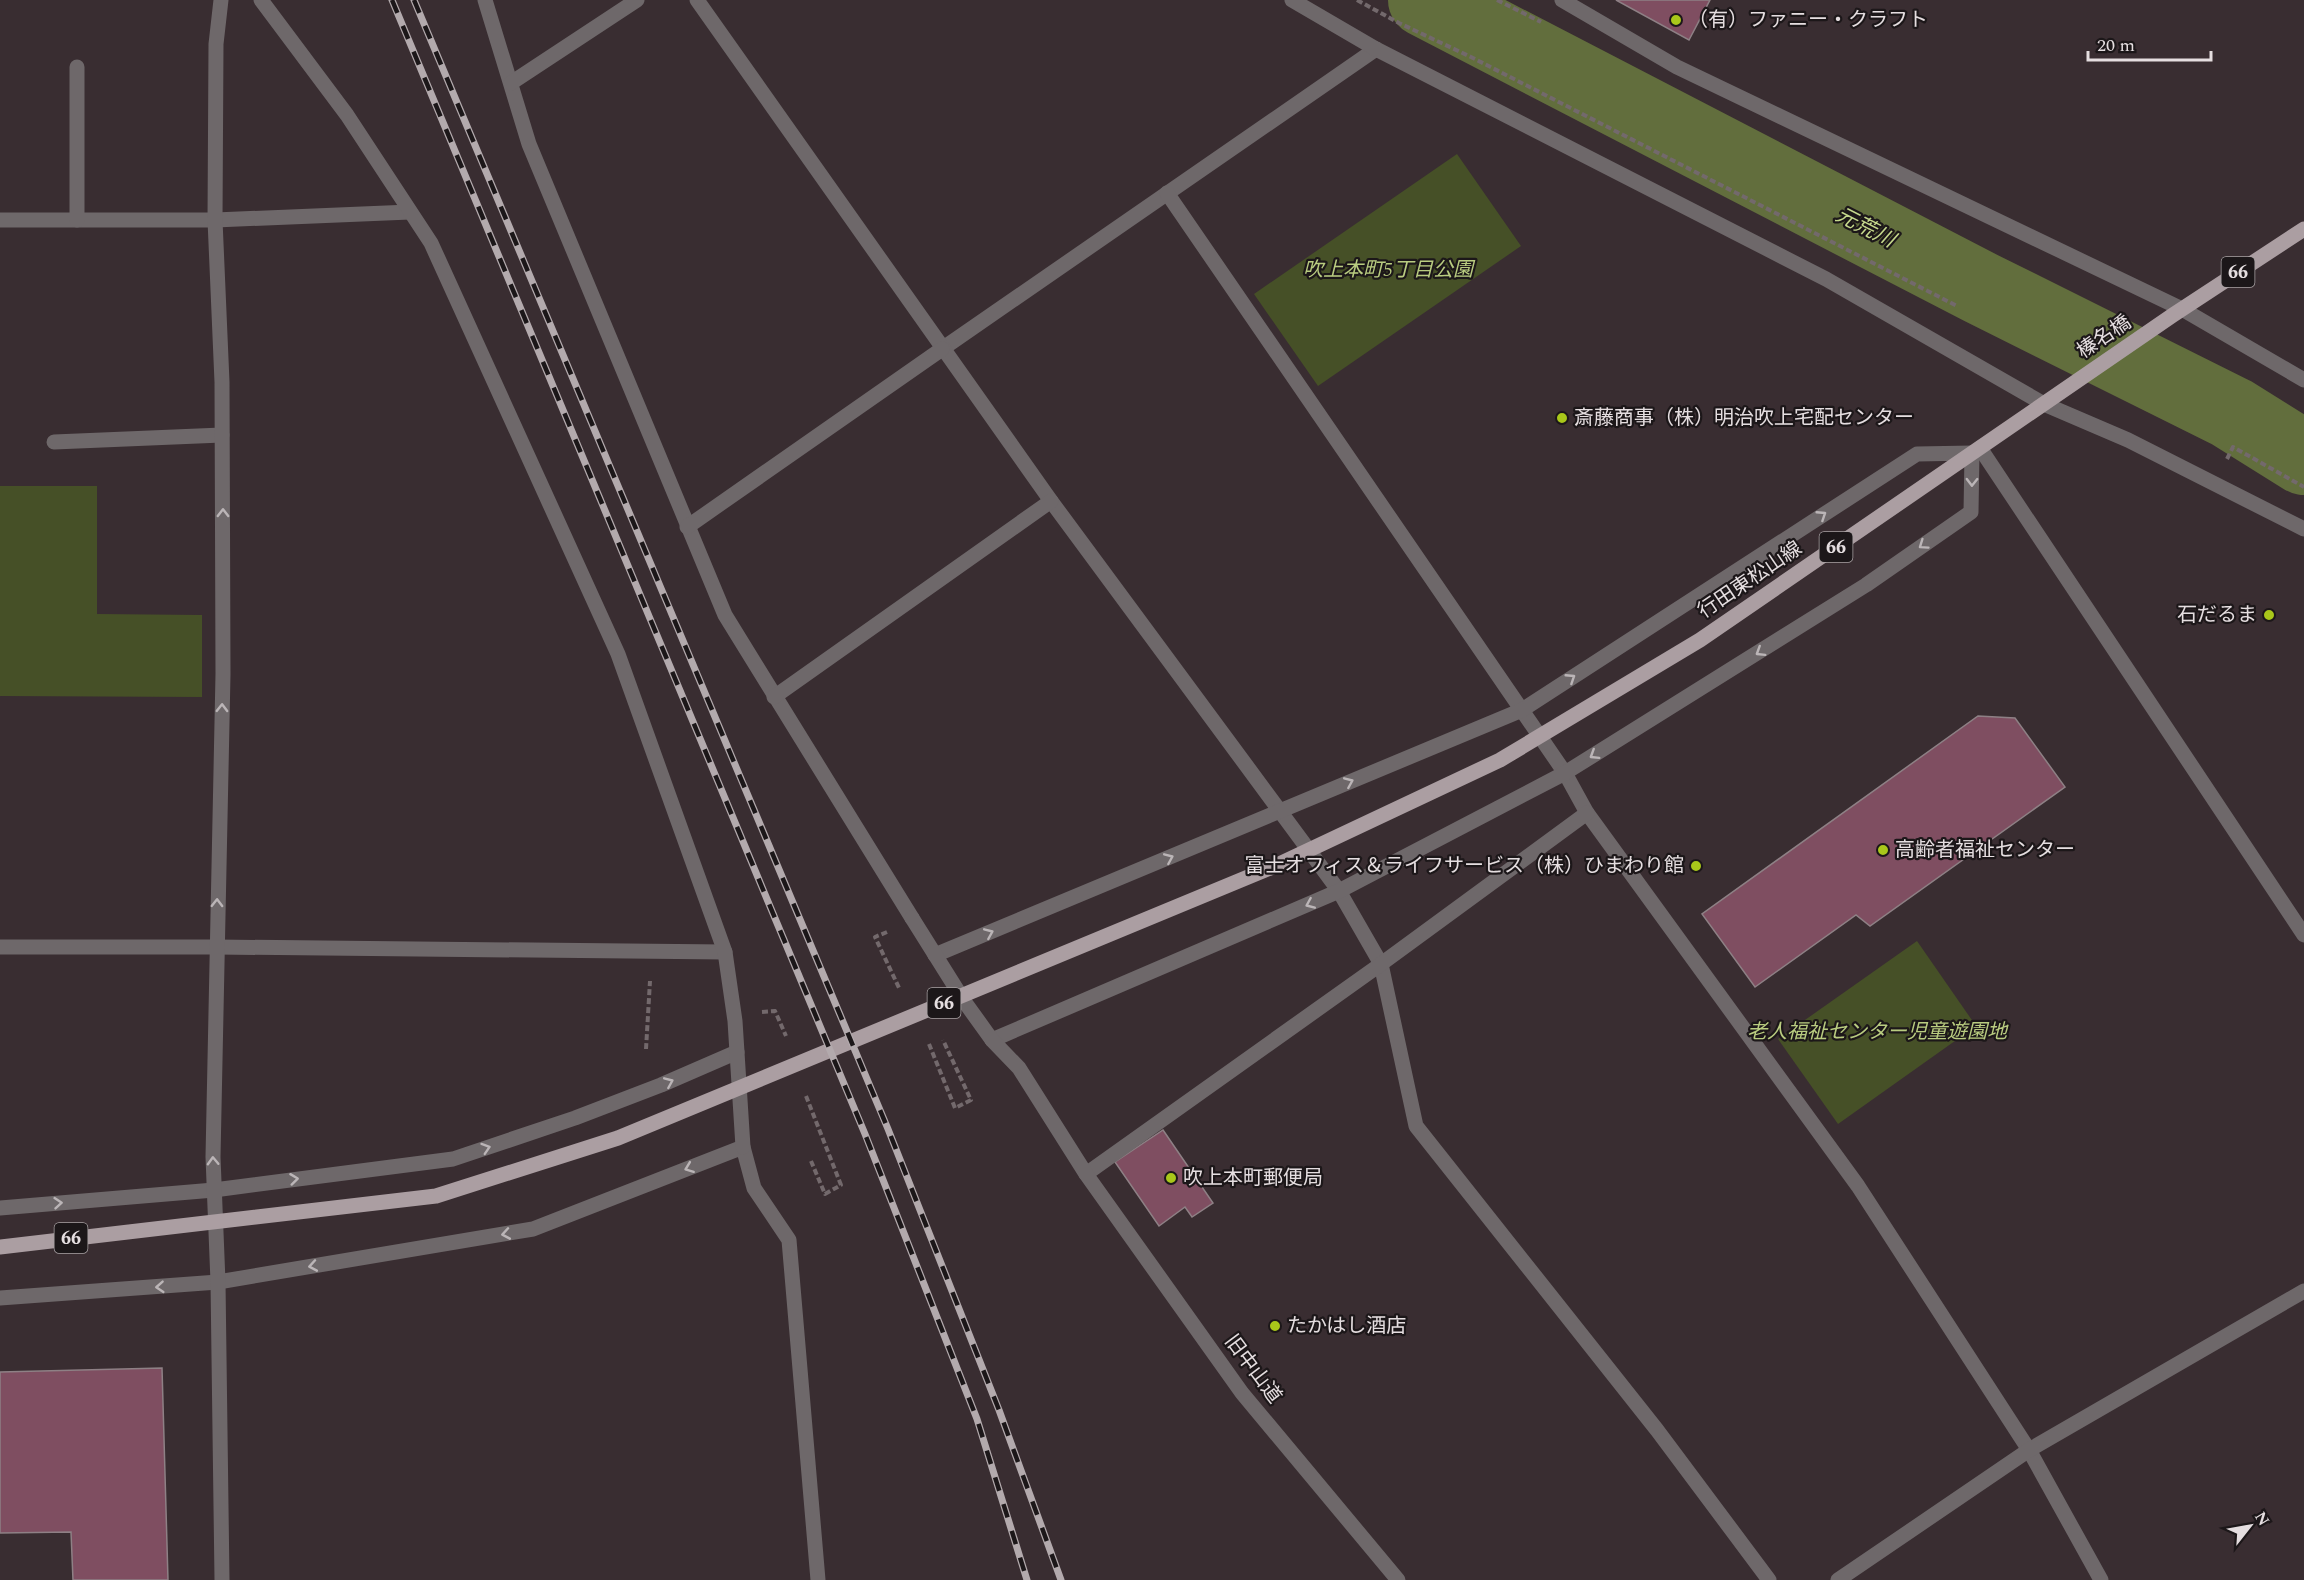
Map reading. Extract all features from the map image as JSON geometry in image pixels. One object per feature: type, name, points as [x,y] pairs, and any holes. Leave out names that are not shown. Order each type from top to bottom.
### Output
[{"type":"main road","name":"66","points":[[2177,312],[2304,229]]},
{"type":"main road","name":"榛名橋","points":[[2044,404],[2177,312]]},
{"type":"main road","name":"66","points":[[1976,450],[2044,404]]},
{"type":"main road","name":"行田東松山線","points":[[0,1247],[436,1196],[618,1138],[1286,861],[1500,760],[1700,640],[1976,450]]},
{"type":"street","points":[[221,0],[216,44],[215,220],[222,382],[223,674],[213,1157],[218,1282],[222,1580]]},
{"type":"street","points":[[261,0],[347,115],[436,253],[618,654],[725,952],[743,1147],[754,1188],[789,1240],[818,1580]]},
{"type":"street","name":"旧中山道","points":[[485,0],[529,144],[724,615],[935,956],[992,1040],[1019,1068],[1086,1174],[1242,1393],[1398,1580]]},
{"type":"street","points":[[511,83],[636,0]]},
{"type":"street","points":[[697,0],[1051,501],[1339,891],[1381,964],[1416,1126],[1656,1430],[1768,1580]]},
{"type":"street","points":[[1292,0],[1376,49],[1826,279],[2044,404],[2128,440],[2304,529]]},
{"type":"street","points":[[1562,0],[1677,67],[2177,312],[2304,380]]},
{"type":"street","points":[[687,527],[1376,49]]},
{"type":"street","points":[[77,67],[77,220]]},
{"type":"street","points":[[1167,193],[1565,773],[1587,813],[1858,1186],[2029,1450],[2101,1580]]},
{"type":"street","points":[[0,220],[215,220],[410,212]]},
{"type":"street","points":[[54,442],[222,435]]},
{"type":"street","points":[[935,956],[1522,710],[1917,454],[1976,450]]},
{"type":"street","points":[[992,1040],[1339,891],[1565,773],[1866,585],[1971,512],[1976,450]]},
{"type":"street","points":[[1976,450],[2304,935]]},
{"type":"street","points":[[774,697],[1051,501]]},
{"type":"street","points":[[1086,1174],[1381,964],[1587,813]]},
{"type":"street","points":[[0,947],[216,946],[725,952]]},
{"type":"street","points":[[0,1208],[214,1190],[453,1159],[586,1114],[662,1085],[736,1052]]},
{"type":"street","points":[[0,1298],[218,1282],[533,1229],[743,1147]]},
{"type":"street","points":[[1838,1580],[2029,1450],[2304,1291]]},
{"type":"path","points":[[1357,0],[1957,306]]},
{"type":"path","points":[[2233,447],[2304,487]]},
{"type":"path","points":[[891,930],[876,937],[900,990]]},
{"type":"path","points":[[929,1044],[956,1108],[971,1100],[944,1040]]},
{"type":"path","points":[[806,1096],[841,1185],[825,1194],[810,1161]]},
{"type":"green space","name":"吹上本町5丁目公園","points":[[1457,154],[1521,246],[1318,386],[1254,294]]},
{"type":"green space","points":[[0,486],[97,486],[97,614],[202,615],[202,697],[0,696]]},
{"type":"green space","name":"老人福祉センター児童遊園地","points":[[1917,941],[1976,1026],[1838,1124],[1778,1039]]},
{"type":"building","name":"（有）ファニー・クラフト","points":[[1616,0],[1710,0],[1689,40]]},
{"type":"building","name":"高齢者福祉センター","points":[[1978,716],[2015,718],[2065,787],[1870,926],[1856,915],[1755,987],[1702,914]]},
{"type":"building","points":[[1163,1130],[1213,1203],[1192,1217],[1185,1207],[1159,1226],[1115,1162]]},
{"type":"building","points":[[162,1368],[168,1580],[73,1580],[71,1532],[0,1533],[0,1372]]},
{"type":"waterway","name":"元荒川","points":[[1425,0],[1981,288],[2232,413],[2304,458]]},
{"type":"railway","points":[[392,0],[865,1134],[977,1419],[1027,1580]]},
{"type":"railway","points":[[414,0],[888,1129],[999,1410],[1061,1580]]},
{"type":"place","name":"（有）ファニー・クラフト","points":[[1676,20]]},
{"type":"place","name":"斎藤商事（株）明治吹上宅配センター","points":[[1562,418]]},
{"type":"place","name":"石だるま","points":[[2269,615]]},
{"type":"place","name":"高齢者福祉センター","points":[[1883,850]]},
{"type":"place","name":"富士オフィス＆ライフサービス（株）ひまわり館","points":[[1696,866]]},
{"type":"place","name":"吹上本町郵便局","points":[[1171,1178]]},
{"type":"place","name":"たかはし酒店","points":[[1275,1326]]}]
